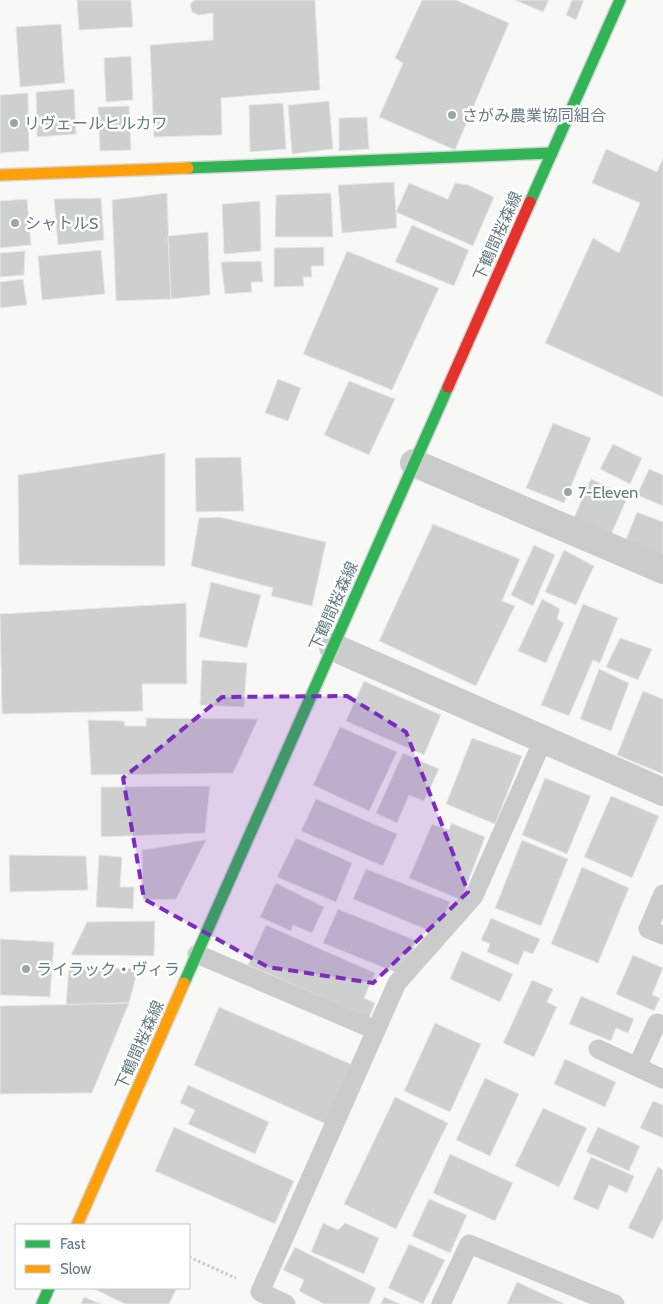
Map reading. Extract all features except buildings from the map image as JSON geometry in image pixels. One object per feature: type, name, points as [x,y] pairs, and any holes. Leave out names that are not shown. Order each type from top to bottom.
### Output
[{"type":"street","name":"下鶴間桜森線","points":[[77,1224],[620,0]]},
{"type":"street","points":[[0,175],[552,153]]},
{"type":"street","points":[[414,463],[663,570]]},
{"type":"street","points":[[333,647],[663,792]]},
{"type":"street","points":[[42,1304],[49,1289]]},
{"type":"lane","points":[[286,1304],[260,1292],[375,1030],[397,983],[474,896],[543,740]]},
{"type":"lane","points":[[663,894],[648,929],[663,936]]},
{"type":"lane","points":[[197,954],[375,1030]]},
{"type":"lane","points":[[637,1067],[657,1023]]},
{"type":"lane","points":[[598,1049],[663,1078]]},
{"type":"lane","points":[[440,1304],[469,1244],[615,1304]]},
{"type":"path","points":[[190,1257],[255,1287],[260,1292]]},
{"type":"highlighted area","points":[[347,696],[406,732],[468,892],[373,983],[268,967],[144,899],[123,778],[222,697]]},
{"type":"traffic: fast","points":[[530,202],[620,0]]},
{"type":"traffic: fast","points":[[188,168],[552,153]]},
{"type":"traffic: fast","points":[[184,983],[448,387]]},
{"type":"traffic: fast","points":[[42,1304],[49,1289]]},
{"type":"traffic: slow","points":[[0,175],[188,168]]},
{"type":"traffic: slow","points":[[77,1224],[184,983]]},
{"type":"traffic: jam","points":[[448,387],[530,202]]},
{"type":"place","name":"さがみ農業協同組合","points":[[452,115]]},
{"type":"place","name":"リヴェールヒルカワ","points":[[14,123]]},
{"type":"place","name":"シャトルS","points":[[15,223]]},
{"type":"place","name":"7-Eleven","points":[[568,492]]},
{"type":"place","name":"ライラック・ヴィラ","points":[[26,969]]}]
